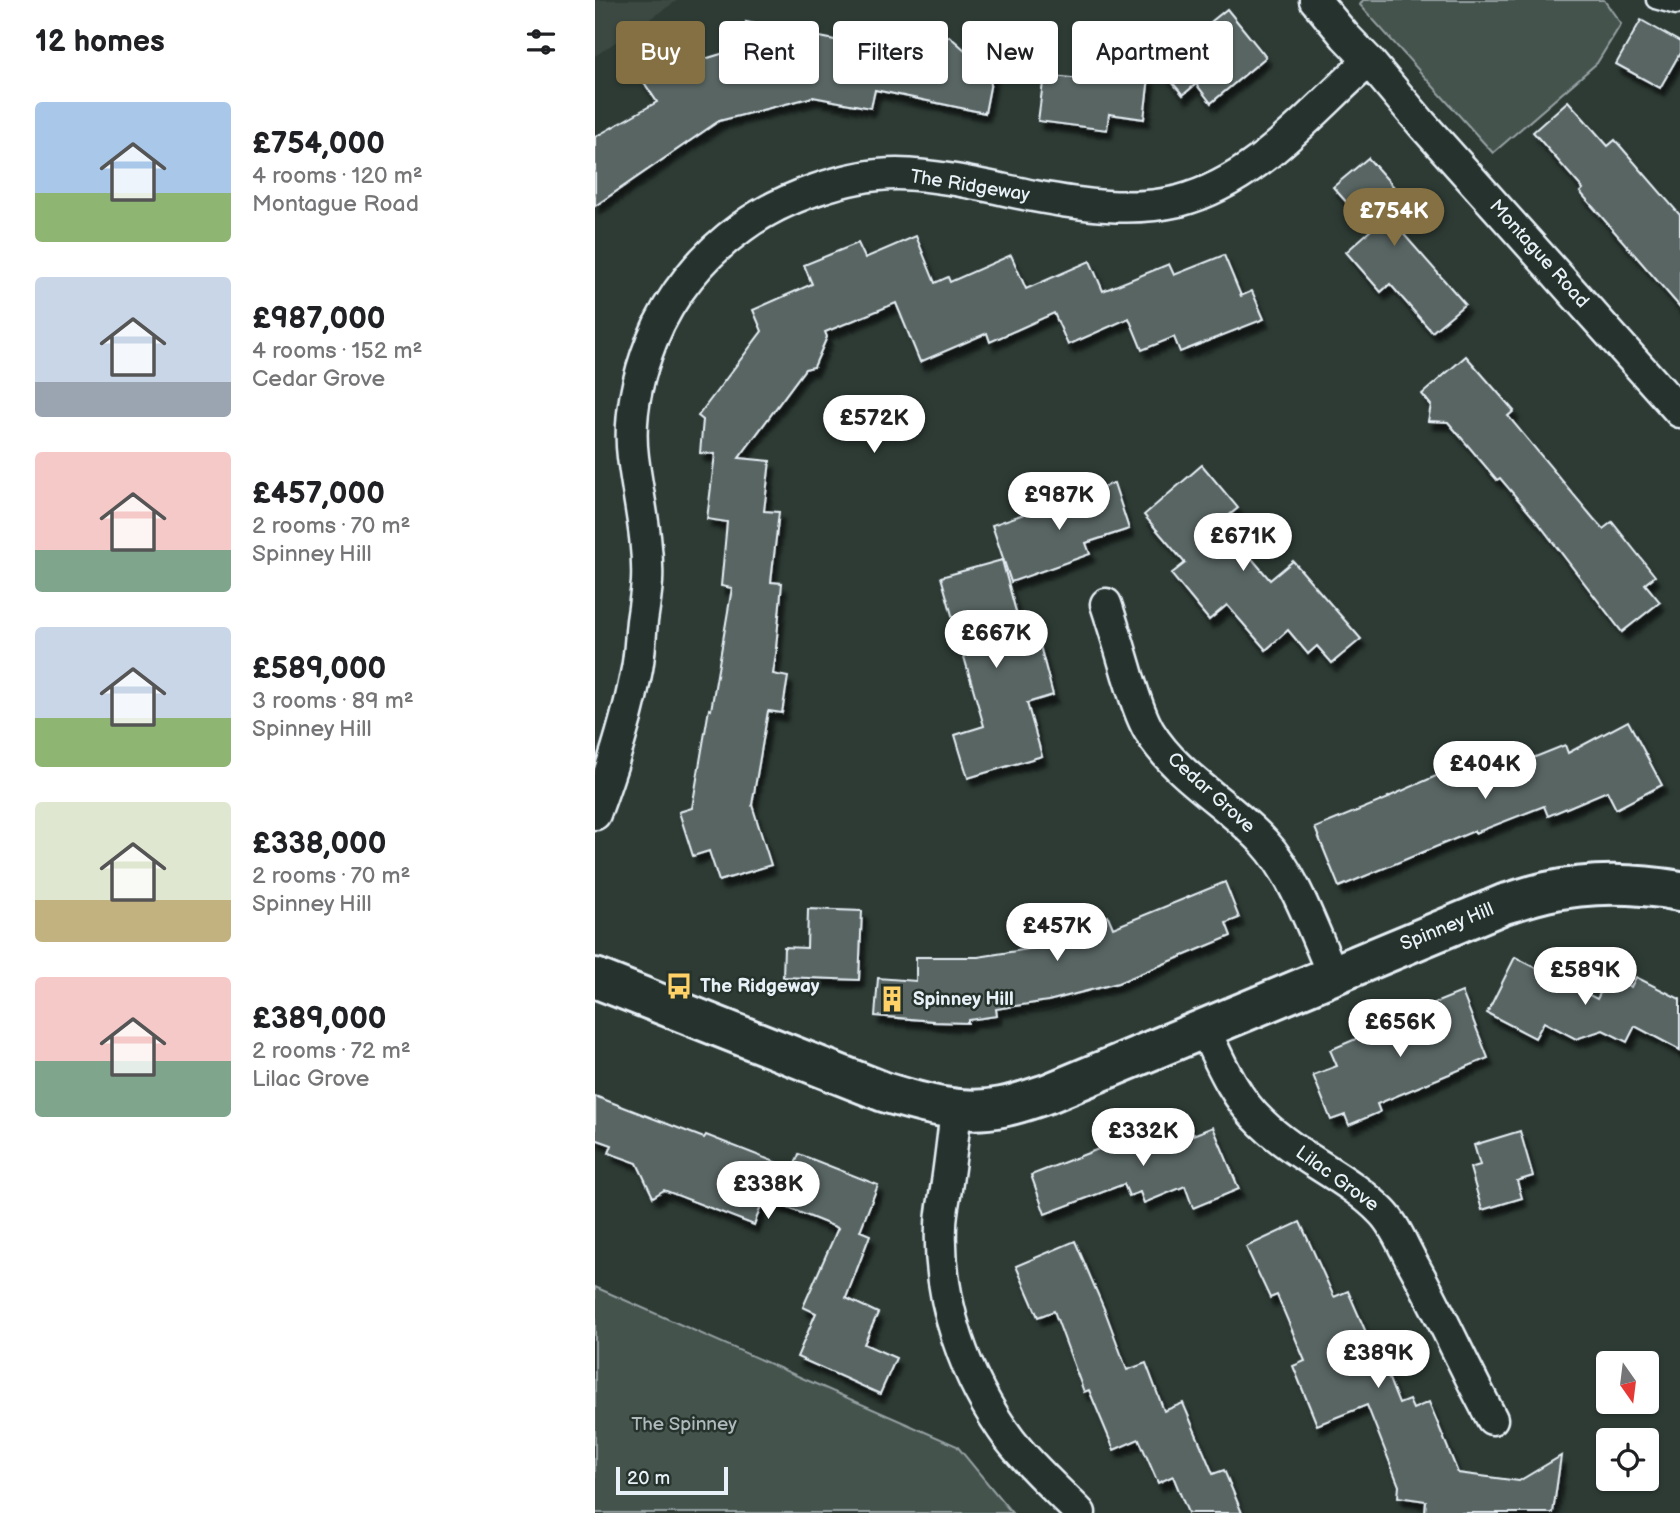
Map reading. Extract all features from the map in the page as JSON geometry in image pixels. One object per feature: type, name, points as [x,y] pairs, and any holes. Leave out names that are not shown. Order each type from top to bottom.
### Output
[{"type":"street","name":"Montague Road","points":[[1315,0],[1422,124],[1680,412]]},
{"type":"street","name":"The Ridgeway","points":[[595,814],[614,762],[637,670],[647,582],[645,540],[632,454],[637,388],[654,336],[668,310],[688,278],[729,237],[755,217],[818,188],[895,174],[971,183],[1097,205],[1128,207],[1182,200],[1235,177],[1271,152],[1369,61]]},
{"type":"street","name":"Cedar Grove","points":[[1106,604],[1148,729],[1186,774],[1254,831],[1276,856],[1290,878],[1333,975]]},
{"type":"street","name":"Spinney Hill","points":[[595,978],[884,1092],[956,1110],[1000,1108],[1061,1088],[1504,904],[1545,892],[1579,886],[1608,884],[1680,891]]},
{"type":"street","name":"Lilac Grove","points":[[1205,1028],[1227,1076],[1243,1102],[1263,1124],[1365,1196],[1385,1214],[1433,1299],[1492,1419]]},
{"type":"street","points":[[956,1110],[941,1223],[941,1248],[959,1345],[981,1395],[1011,1441],[1080,1513]]},
{"type":"lane","points":[[1655,0],[1676,6]]},
{"type":"shaded area","points":[[595,0],[678,0],[647,21],[616,21],[616,42],[595,56]]},
{"type":"green space","points":[[1363,0],[1604,0],[1621,24],[1597,63],[1493,153],[1360,5]]},
{"type":"green space","name":"The Spinney","points":[[595,1287],[957,1446],[1012,1513],[595,1513]]},
{"type":"building","points":[[1227,9],[1266,57],[1211,103],[1196,84],[1233,84],[1233,21],[1212,21]]},
{"type":"building","points":[[1641,20],[1680,42],[1680,53],[1660,88],[1616,64]]},
{"type":"building","points":[[949,36],[962,47],[962,84],[991,84],[985,113],[875,90],[871,108],[813,97],[719,121],[595,206],[595,137],[657,102],[645,84],[705,84],[705,59],[719,55],[719,84],[819,84],[819,37],[833,40],[833,84],[948,84]]},
{"type":"building","points":[[1058,77],[1072,78],[1072,84],[1148,84],[1144,119],[1109,114],[1107,130],[1038,121],[1043,84],[1058,84]]},
{"type":"building","points":[[1174,84],[1196,84],[1183,95]]},
{"type":"building","points":[[1568,101],[1608,146],[1615,140],[1680,215],[1680,307],[1580,192],[1583,189],[1533,132]]},
{"type":"building","points":[[1368,158],[1411,206],[1393,222],[1465,304],[1432,332],[1390,284],[1381,292],[1346,252],[1371,230],[1333,187]]},
{"type":"building","points":[[916,236],[935,283],[948,277],[950,282],[1011,255],[1026,289],[1090,261],[1103,291],[1169,264],[1174,275],[1224,255],[1241,296],[1252,291],[1264,319],[1180,352],[1174,337],[1142,350],[1129,318],[1068,345],[1054,313],[990,342],[987,333],[920,362],[896,303],[825,332],[827,337],[814,367],[805,369],[739,458],[770,461],[764,511],[779,512],[771,582],[782,583],[773,674],[788,677],[782,713],[768,711],[752,805],[771,865],[719,881],[709,851],[693,856],[679,812],[692,808],[732,588],[721,586],[727,522],[707,519],[715,454],[700,453],[703,420],[698,416],[762,331],[753,310],[812,284],[804,265],[858,243],[865,258]]},
{"type":"building","points":[[1466,356],[1514,411],[1508,416],[1594,519],[1603,529],[1612,522],[1655,576],[1645,584],[1660,602],[1622,632],[1500,478],[1497,480],[1448,422],[1428,421],[1431,405],[1422,394]]},
{"type":"building","points":[[1202,465],[1238,508],[1221,522],[1270,580],[1293,561],[1361,639],[1332,663],[1317,646],[1308,654],[1288,630],[1266,650],[1227,605],[1209,620],[1171,574],[1185,563],[1144,515]]},
{"type":"building","points":[[1114,483],[1129,529],[1086,543],[1090,554],[1011,582],[992,525]]},
{"type":"building","points":[[1002,560],[1025,645],[1039,642],[1053,695],[1027,703],[1042,756],[968,778],[955,735],[984,726],[941,577]]},
{"type":"building","points":[[1628,721],[1662,785],[1616,809],[1607,791],[1548,816],[1544,806],[1475,833],[1474,831],[1339,887],[1315,828],[1389,798],[1459,766],[1457,762],[1499,745],[1508,768],[1565,745],[1568,753]]},
{"type":"building","points":[[1225,882],[1239,918],[1226,923],[1231,936],[1118,983],[1048,1001],[996,1009],[997,1016],[968,1020],[968,1023],[875,1016],[878,978],[916,981],[916,957],[978,957],[1035,948],[1030,932],[1080,919],[1082,927],[1108,916],[1113,928]]},
{"type":"building","points":[[808,909],[862,911],[859,980],[783,977],[784,947],[807,948]]},
{"type":"building","points":[[1515,957],[1597,999],[1609,976],[1631,987],[1636,977],[1680,999],[1680,1050],[1635,1026],[1627,1042],[1603,1030],[1576,1039],[1544,1022],[1535,1038],[1487,1013]]},
{"type":"building","points":[[1462,992],[1488,1058],[1377,1104],[1380,1112],[1349,1125],[1345,1115],[1331,1120],[1313,1075],[1337,1066],[1330,1050]]},
{"type":"building","points":[[595,1096],[793,1169],[799,1154],[878,1185],[860,1231],[870,1235],[846,1298],[878,1313],[864,1344],[896,1358],[880,1394],[797,1357],[816,1313],[803,1307],[838,1228],[764,1198],[754,1225],[664,1190],[653,1197],[637,1163],[609,1153],[612,1145],[595,1139]]},
{"type":"building","points":[[1184,1114],[1193,1135],[1213,1127],[1239,1189],[1193,1208],[1185,1186],[1144,1203],[1140,1192],[1129,1196],[1124,1184],[1045,1214],[1031,1175]]},
{"type":"building","points":[[1520,1131],[1533,1176],[1517,1181],[1522,1198],[1482,1210],[1470,1168],[1480,1165],[1474,1145]]},
{"type":"building","points":[[1300,1222],[1334,1297],[1348,1291],[1378,1360],[1381,1359],[1399,1404],[1409,1400],[1413,1409],[1429,1402],[1458,1473],[1519,1481],[1561,1456],[1553,1513],[1425,1513],[1426,1501],[1398,1497],[1399,1486],[1367,1405],[1317,1425],[1293,1366],[1305,1361],[1277,1295],[1270,1298],[1246,1247]]},
{"type":"building","points":[[1075,1241],[1127,1370],[1146,1363],[1164,1411],[1183,1403],[1213,1474],[1224,1470],[1242,1513],[1188,1513],[1173,1476],[1158,1483],[1139,1439],[1114,1450],[1089,1390],[1084,1392],[1054,1311],[1038,1317],[1016,1266]]},
{"type":"place","name":"The Ridgeway","points":[[679,986]]},
{"type":"place","name":"Spinney Hill","points":[[892,999]]}]
